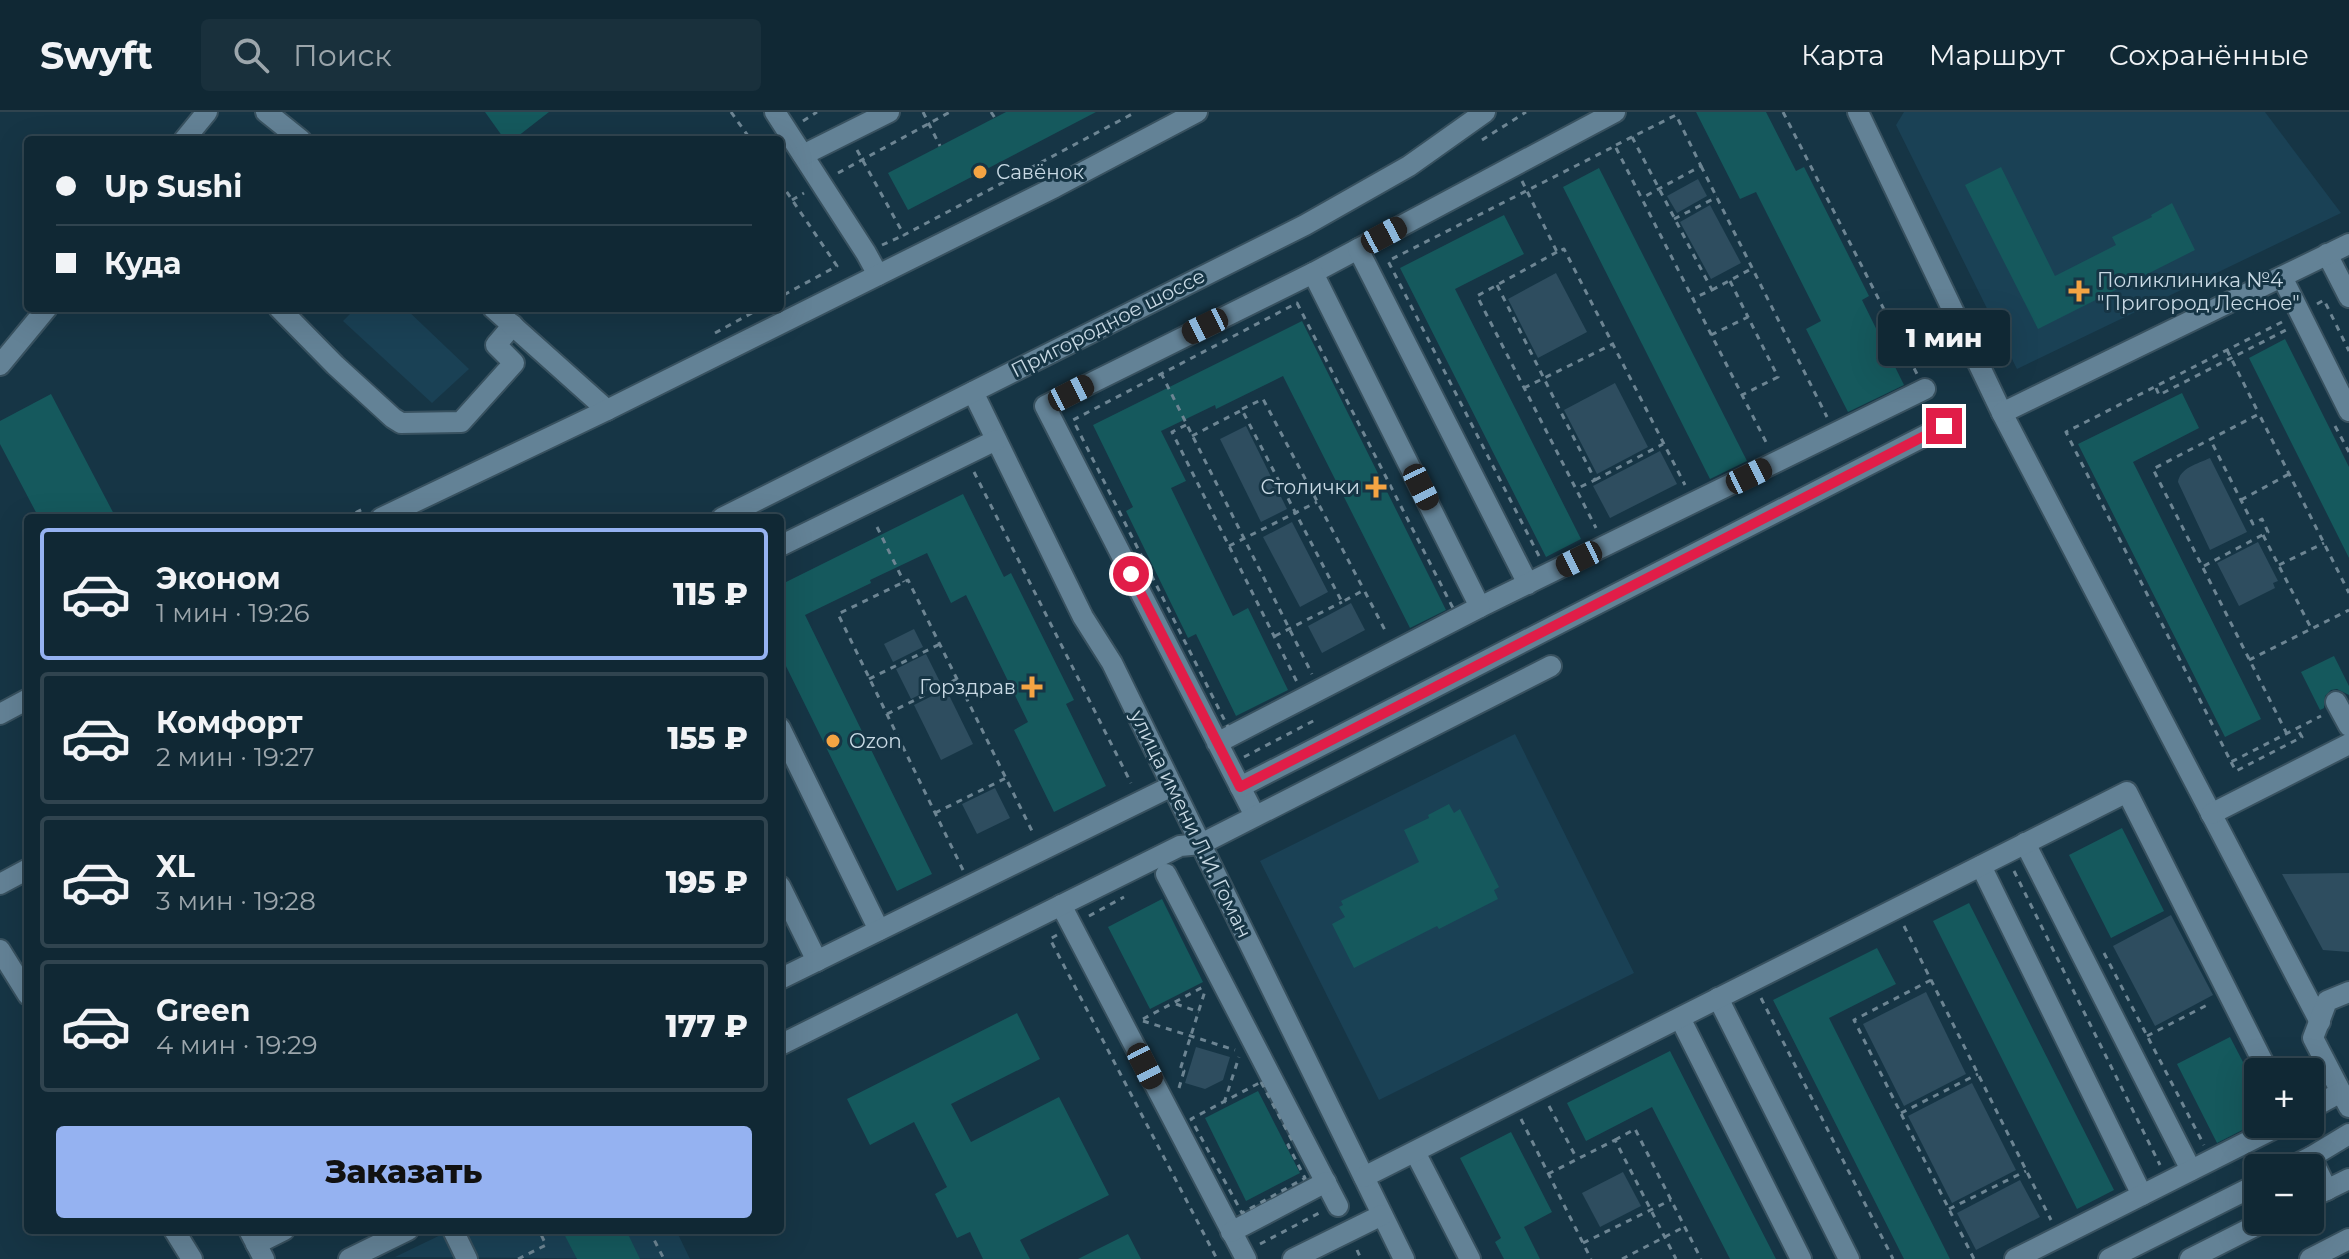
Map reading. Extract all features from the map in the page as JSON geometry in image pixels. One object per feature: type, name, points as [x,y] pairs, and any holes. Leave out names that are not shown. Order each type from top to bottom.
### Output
[{"type":"street","points":[[187,136],[207,112]]},
{"type":"street","points":[[266,112],[296,136]]},
{"type":"street","points":[[775,112],[878,275]]},
{"type":"street","points":[[803,155],[889,112]]},
{"type":"street","points":[[389,514],[607,410],[1055,187],[1197,112]]},
{"type":"street","name":"Пригородное шоссе","points":[[730,514],[1305,225],[1409,166],[1485,112]]},
{"type":"street","points":[[1255,816],[1045,406],[1313,273],[1615,112]]},
{"type":"street","points":[[1858,112],[2002,413],[2320,1022]]},
{"type":"street","points":[[2002,413],[2349,244]]},
{"type":"street","points":[[1358,249],[1528,584]]},
{"type":"street","points":[[2327,254],[2349,297]]},
{"type":"street","points":[[1313,273],[1480,607]]},
{"type":"street","points":[[2282,277],[2349,411]]},
{"type":"street","points":[[0,365],[44,312]]},
{"type":"street","points":[[283,312],[335,365],[401,423],[461,422],[514,363],[496,345],[513,325]]},
{"type":"street","points":[[498,312],[607,410]]},
{"type":"street","points":[[1217,743],[1480,607],[1924,387]]},
{"type":"street","name":"улица имени Л.И. Гоман","points":[[973,392],[1083,617],[1112,663],[1404,1259]]},
{"type":"street","points":[[1240,787],[1944,426]]},
{"type":"street","points":[[784,544],[996,440]]},
{"type":"street","points":[[784,1043],[1180,846],[1201,844],[1551,666]]},
{"type":"street","points":[[0,714],[24,701]]},
{"type":"street","points":[[2338,704],[2349,726]]},
{"type":"street","points":[[784,736],[879,930]]},
{"type":"street","points":[[2211,814],[2349,744]]},
{"type":"street","points":[[784,977],[1172,786]]},
{"type":"street","points":[[1364,1177],[2127,792],[2261,1058]]},
{"type":"street","points":[[2025,843],[2191,1170]]},
{"type":"street","points":[[1981,866],[2142,1195]]},
{"type":"street","points":[[0,884],[24,871]]},
{"type":"street","points":[[1166,874],[1338,1205]]},
{"type":"street","points":[[784,894],[817,961]]},
{"type":"street","points":[[1061,905],[1244,1256]]},
{"type":"street","points":[[0,950],[24,989]]},
{"type":"street","points":[[2324,1105],[2345,1099],[2313,1038],[2327,1001],[2349,992]]},
{"type":"street","points":[[1718,998],[1849,1259]]},
{"type":"street","points":[[1680,1018],[1801,1259]]},
{"type":"street","points":[[2316,1154],[2349,1134]]},
{"type":"street","points":[[2015,1259],[2255,1138]]},
{"type":"street","points":[[1415,1152],[1470,1259]]},
{"type":"street","points":[[2324,1192],[2349,1179]]},
{"type":"street","points":[[1231,1232],[1326,1182]]},
{"type":"street","points":[[2109,1259],[2244,1191]]},
{"type":"street","points":[[1293,1259],[1382,1215]]},
{"type":"street","points":[[2203,1256],[2244,1233]]},
{"type":"street","points":[[176,1234],[192,1259]]},
{"type":"street","points":[[256,1244],[276,1234]]},
{"type":"street","points":[[349,1259],[400,1234]]},
{"type":"street","points":[[455,1234],[467,1259]]},
{"type":"street","points":[[2310,1259],[2349,1239]]},
{"type":"path","points":[[731,112],[748,136]]},
{"type":"path","points":[[923,112],[940,146]]},
{"type":"path","points":[[950,112],[863,159],[904,235],[1136,112]]},
{"type":"path","points":[[991,112],[995,118]]},
{"type":"path","points":[[1783,112],[1924,387]]},
{"type":"path","points":[[1368,269],[1679,113],[1701,166],[1835,433]]},
{"type":"path","points":[[1632,137],[1712,290]]},
{"type":"path","points":[[1615,146],[1776,462]]},
{"type":"path","points":[[1642,198],[1701,166]]},
{"type":"path","points":[[784,188],[837,266],[784,295]]},
{"type":"path","points":[[1674,219],[1717,197]]},
{"type":"path","points":[[1532,202],[1557,252]]},
{"type":"path","points":[[1597,531],[1477,296],[1557,252],[1564,249],[1687,489]]},
{"type":"path","points":[[1388,261],[1539,556]]},
{"type":"path","points":[[1693,299],[1752,268]]},
{"type":"path","points":[[1730,281],[1778,377],[1742,395]]},
{"type":"path","points":[[1497,285],[1595,480]]},
{"type":"path","points":[[1297,303],[1455,612],[1229,729],[1073,420],[1161,374],[1297,303]]},
{"type":"path","points":[[1711,335],[1748,317]]},
{"type":"path","points":[[2281,322],[2066,432],[2236,771],[2302,737],[2297,728]]},
{"type":"path","points":[[2155,386],[2159,395],[2286,330],[2292,342]]},
{"type":"path","points":[[1524,388],[1613,344]]},
{"type":"path","points":[[2227,350],[2349,593]]},
{"type":"path","points":[[1151,353],[1314,677]]},
{"type":"path","points":[[1192,436],[1263,399],[1390,639]]},
{"type":"path","points":[[1242,410],[1342,602]]},
{"type":"path","points":[[2259,414],[2153,469],[2287,734]]},
{"type":"path","points":[[1186,425],[1172,432],[1299,685]]},
{"type":"path","points":[[2202,566],[2268,532],[2262,519],[2253,524],[2210,439]]},
{"type":"path","points":[[1576,489],[1664,444]]},
{"type":"path","points":[[966,455],[1141,802]]},
{"type":"path","points":[[2241,500],[2289,474]]},
{"type":"path","points":[[1229,546],[1317,502]]},
{"type":"path","points":[[877,527],[904,582]]},
{"type":"path","points":[[2263,535],[2311,629]]},
{"type":"path","points":[[2279,565],[2324,543]]},
{"type":"path","points":[[963,870],[838,614],[908,580],[1034,835]]},
{"type":"path","points":[[1275,636],[1364,590]]},
{"type":"path","points":[[2249,660],[2349,610]]},
{"type":"path","points":[[869,679],[940,644]]},
{"type":"path","points":[[887,714],[957,679]]},
{"type":"path","points":[[2231,762],[2338,704]]},
{"type":"path","points":[[1244,757],[1317,719]]},
{"type":"path","points":[[935,813],[1006,778]]},
{"type":"path","points":[[2005,853],[2168,1182]]},
{"type":"path","points":[[1126,896],[1050,939],[1217,1259]]},
{"type":"path","points":[[2035,913],[2055,903]]},
{"type":"path","points":[[1907,933],[2054,1226]]},
{"type":"path","points":[[2103,951],[2210,1156]]},
{"type":"path","points":[[2071,986],[2110,965]]},
{"type":"path","points":[[1931,980],[1854,1020],[1974,1259]]},
{"type":"path","points":[[1141,1020],[1207,985],[1180,1070],[1184,1071],[1178,1092],[1171,1080]]},
{"type":"path","points":[[1761,998],[1893,1259]]},
{"type":"path","points":[[1173,1003],[1199,1012]]},
{"type":"path","points":[[1141,1020],[1146,1030]]},
{"type":"path","points":[[1141,1020],[1241,1052],[1224,1103]]},
{"type":"path","points":[[1901,1113],[1978,1074]]},
{"type":"path","points":[[1188,1113],[1191,1119],[1242,1213],[1305,1178],[1288,1145],[1293,1142],[1261,1082],[1191,1119]]},
{"type":"path","points":[[1552,1111],[1577,1159]]},
{"type":"path","points":[[1524,1125],[1591,1259]]},
{"type":"path","points":[[1548,1174],[1635,1129],[1701,1259]]},
{"type":"path","points":[[1615,1140],[1676,1259]]},
{"type":"path","points":[[1949,1209],[2026,1171]]},
{"type":"path","points":[[1583,1243],[1671,1200]]},
{"type":"path","points":[[1244,1256],[1338,1205]]},
{"type":"path","points":[[1622,1259],[1684,1227]]},
{"type":"path","points":[[518,1259],[546,1245],[541,1234]]},
{"type":"path","points":[[651,1234],[664,1259]]},
{"type":"shaded area","name":"Поликлиника №4 \"Пригород Лесное\"","points":[[1904,112],[2265,112],[2341,213],[2017,369],[1896,125]]},
{"type":"shaded area","points":[[1698,179],[1707,196],[1677,213],[1667,196]]},
{"type":"shaded area","points":[[1710,205],[1741,263],[1711,279],[1680,222]]},
{"type":"shaded area","points":[[1556,273],[1587,332],[1538,358],[1508,299]]},
{"type":"shaded area","points":[[352,312],[409,312],[469,369],[432,403],[343,321]]},
{"type":"shaded area","points":[[1615,383],[1648,447],[1597,474],[1564,410]]},
{"type":"shaded area","points":[[1246,426],[1287,509],[1261,522],[1220,439]]},
{"type":"shaded area","points":[[1660,451],[1677,484],[1610,518],[1593,486]]},
{"type":"shaded area","points":[[2210,458],[2247,532],[2210,550],[2178,482],[2186,470]]},
{"type":"shaded area","points":[[1292,522],[1328,592],[1300,607],[1263,537]]},
{"type":"shaded area","points":[[2258,542],[2278,581],[2273,583],[2275,588],[2239,606],[2217,563]]},
{"type":"shaded area","points":[[1351,603],[1365,630],[1322,653],[1308,626]]},
{"type":"shaded area","points":[[914,629],[923,647],[893,662],[884,644]]},
{"type":"shaded area","points":[[926,654],[941,684],[911,699],[896,669]]},
{"type":"shaded area","points":[[946,689],[973,744],[941,760],[914,705]]},
{"type":"shaded area","points":[[1515,734],[1634,973],[1379,1100],[1260,861]]},
{"type":"shaded area","points":[[995,788],[1010,818],[977,834],[962,804]]},
{"type":"shaded area","points":[[2349,873],[2349,952],[2323,950],[2282,874]]},
{"type":"shaded area","points":[[2171,915],[2213,995],[2155,1026],[2113,946]]},
{"type":"shaded area","points":[[1926,992],[1966,1074],[1904,1106],[1863,1024]]},
{"type":"shaded area","points":[[1196,1047],[1230,1057],[1223,1080],[1205,1089],[1185,1083]]},
{"type":"shaded area","points":[[1972,1083],[2016,1170],[1952,1203],[1908,1116]]},
{"type":"shaded area","points":[[1623,1172],[1641,1206],[1600,1227],[1582,1193]]},
{"type":"shaded area","points":[[2020,1180],[2040,1217],[1976,1250],[1957,1213]]},
{"type":"shaded area","points":[[443,1234],[678,1234],[690,1259],[395,1257]]},
{"type":"building","points":[[485,112],[549,112],[518,136],[502,136]]},
{"type":"building","points":[[1006,112],[1096,112],[908,210],[888,173]]},
{"type":"building","points":[[1696,112],[1766,112],[1796,171],[1804,167],[1869,296],[1862,300],[1904,385],[1848,412],[1806,329],[1821,321],[1756,192],[1740,199]]},
{"type":"building","points":[[2001,167],[2055,276],[2116,245],[2112,237],[2172,203],[2195,250],[2038,329],[1965,185]]},
{"type":"building","points":[[1599,168],[1747,461],[1710,479],[1563,187]]},
{"type":"building","points":[[1504,215],[1524,254],[1455,289],[1581,539],[1546,557],[1400,268]]},
{"type":"building","points":[[1302,321],[1446,610],[1410,628],[1283,376],[1216,409],[1215,405],[1161,431],[1186,481],[1171,488],[1233,616],[1248,608],[1288,690],[1236,716],[1196,634],[1188,638],[1126,511],[1133,507],[1093,425]]},
{"type":"building","points":[[2285,339],[2349,467],[2349,558],[2249,358]]},
{"type":"building","points":[[2182,393],[2199,428],[2133,462],[2261,719],[2225,737],[2078,444]]},
{"type":"building","points":[[51,394],[114,514],[37,514],[0,444],[0,421]]},
{"type":"building","points":[[963,494],[1004,577],[1011,573],[1074,700],[1066,704],[1106,786],[1054,812],[1014,730],[1028,722],[966,595],[951,603],[927,553],[870,580],[871,583],[805,615],[932,874],[897,891],[784,662],[784,583]]},
{"type":"building","points":[[2334,656],[2349,686],[2349,695],[2337,689],[2331,690],[2325,696],[2324,708],[2320,710],[2301,672]]},
{"type":"building","points":[[1449,804],[1454,813],[1460,809],[1499,887],[1494,890],[1498,899],[1354,968],[1332,924],[1345,917],[1339,907],[1343,905],[1341,901],[1419,862],[1404,830]]},
{"type":"building","points":[[2122,828],[2164,911],[2111,938],[2069,855]]},
{"type":"building","points":[[1162,899],[1203,982],[1150,1009],[1108,927]]},
{"type":"building","points":[[1969,903],[2114,1190],[2077,1209],[1933,921]]},
{"type":"building","points":[[1877,948],[1896,984],[1829,1018],[1950,1259],[1904,1259],[1773,1000]]},
{"type":"building","points":[[1017,1013],[1040,1059],[951,1104],[971,1142],[1059,1097],[1109,1195],[1020,1240],[1030,1259],[983,1259],[970,1232],[957,1238],[935,1194],[947,1187],[914,1122],[870,1145],[847,1099]]},
{"type":"building","points":[[2230,1037],[2244,1064],[2244,1129],[2217,1143],[2177,1064]]},
{"type":"building","points":[[1670,1051],[1776,1259],[1730,1259],[1652,1107],[1586,1141],[1567,1103]]},
{"type":"building","points":[[1258,1091],[1300,1173],[1246,1201],[1205,1118]]},
{"type":"building","points":[[1511,1132],[1552,1212],[1524,1227],[1540,1259],[1504,1259],[1495,1242],[1501,1238],[1460,1158]]},
{"type":"building","points":[[564,1234],[628,1234],[640,1259],[577,1259]]},
{"type":"building","points":[[1128,1234],[1141,1259],[1078,1259]]},
{"type":"place","name":"Савёнок","points":[[980,172]]},
{"type":"place","name":"Поликлиника №4 \"Пригород Лесное\"","points":[[2079,291]]},
{"type":"place","name":"Столички","points":[[1376,487]]},
{"type":"place","name":"Горздрав","points":[[1032,687]]},
{"type":"place","name":"Ozon","points":[[833,741]]},
{"type":"route","points":[[1131,574],[1240,787],[1944,426]]}]
